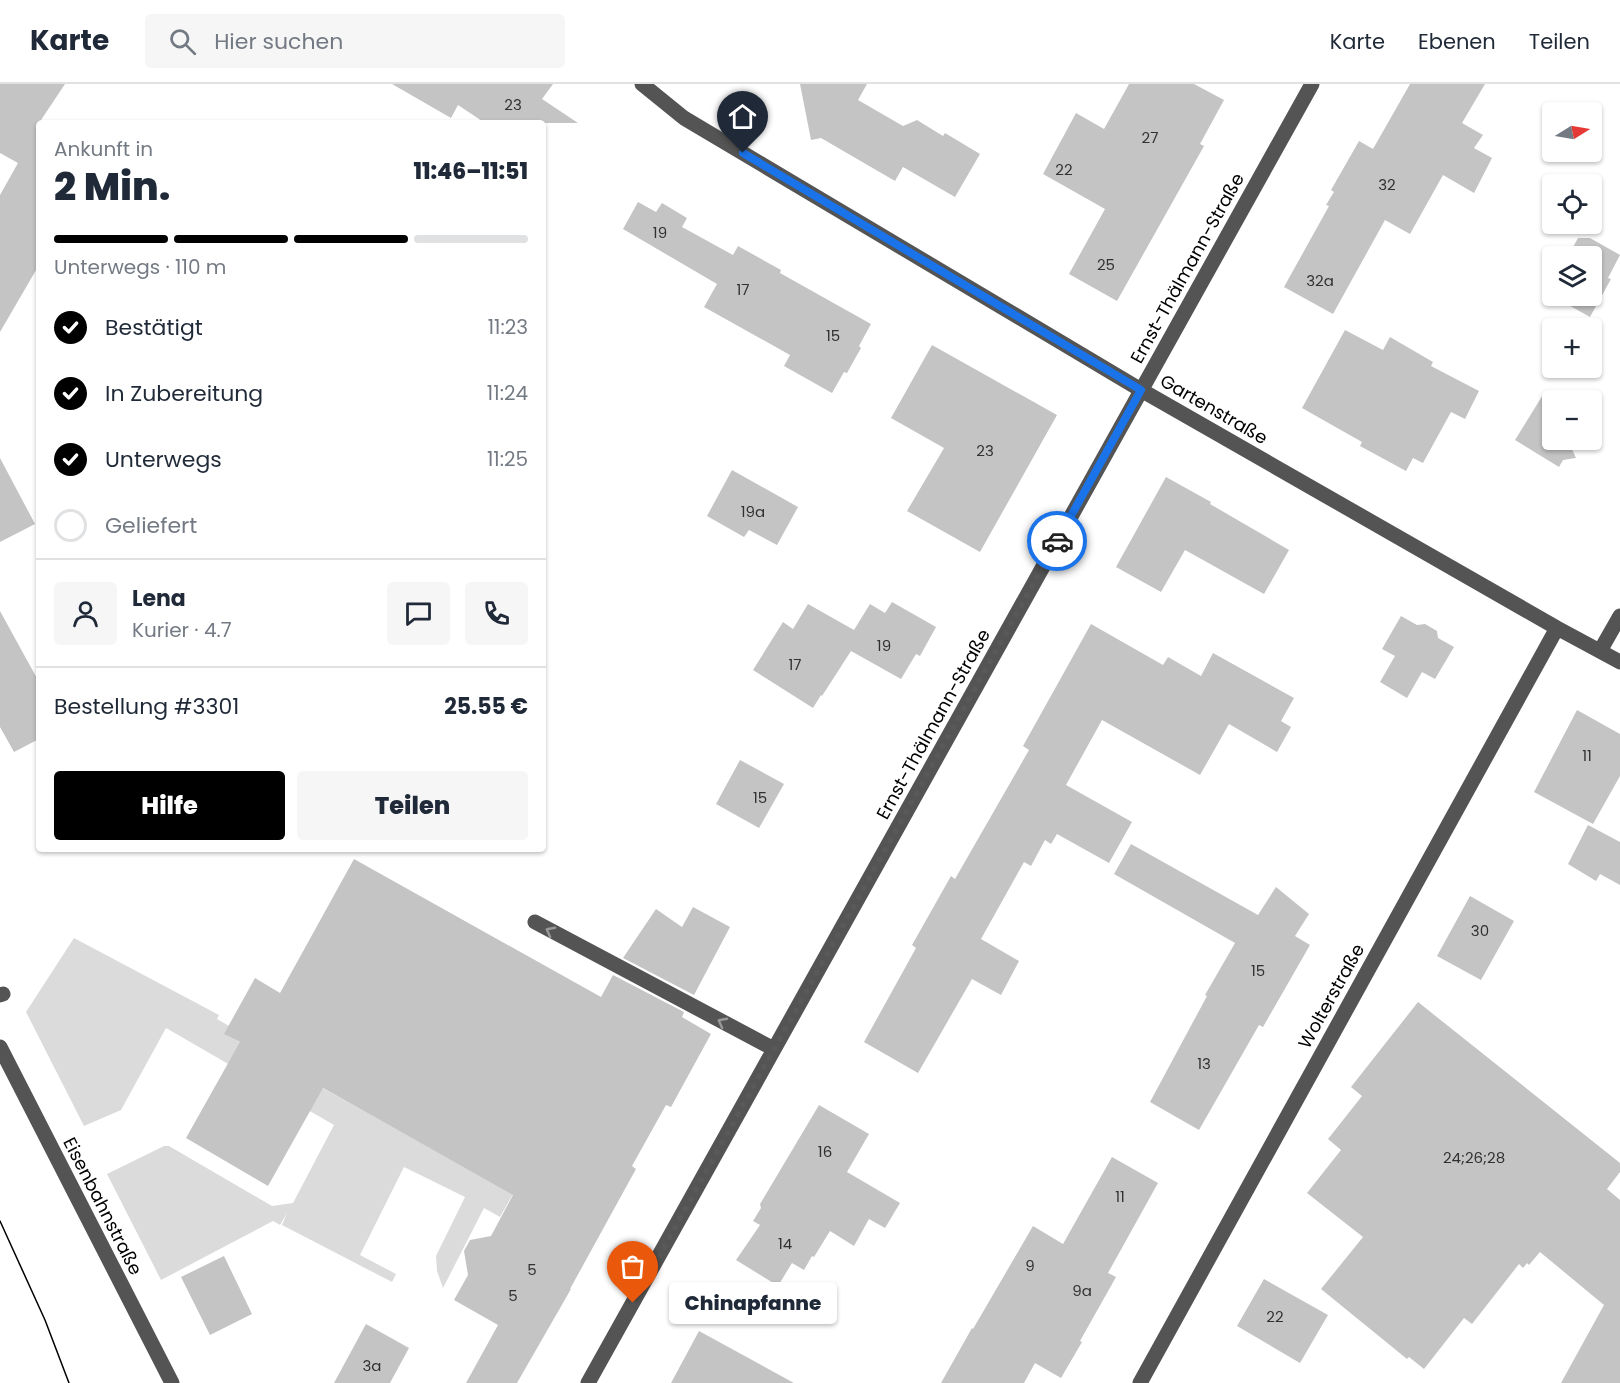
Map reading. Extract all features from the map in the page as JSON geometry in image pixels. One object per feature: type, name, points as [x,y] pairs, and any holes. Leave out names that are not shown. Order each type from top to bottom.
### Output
[{"type":"street","name":"Gartenstraße","points":[[642,84],[684,118],[1141,390],[1620,662]]},
{"type":"street","name":"Ernst-Thälmann-Straße","points":[[588,1383],[1312,84]]},
{"type":"street","points":[[1600,651],[1620,616]]},
{"type":"street","name":"Wolterstraße","points":[[1140,1383],[1557,628]]},
{"type":"street","points":[[535,922],[774,1049]]},
{"type":"street","name":"Eisenbahnstraße","points":[[0,1047],[172,1383]]},
{"type":"shaded area","points":[[74,938],[219,1015],[217,1019],[229,1026],[225,1034],[513,1194],[500,1217],[484,1208],[443,1288],[437,1271],[436,1256],[465,1197],[404,1167],[360,1255],[396,1274],[392,1282],[282,1225],[287,1213],[280,1225],[273,1221],[161,1280],[107,1174],[164,1146],[169,1146],[272,1206],[293,1203],[334,1125],[166,1028],[121,1110],[84,1126],[26,1012]]},
{"type":"building","points":[[0,84],[65,84],[41,120],[36,120],[36,270],[0,332],[0,195],[18,163],[0,153]]},
{"type":"building","points":[[392,84],[553,84],[542,99],[578,123],[546,123],[546,120],[480,120],[458,105],[451,118]]},
{"type":"building","points":[[800,84],[867,84],[858,100],[903,126],[917,120],[943,136],[945,133],[980,154],[955,197],[903,167],[895,181],[821,138],[811,140]]},
{"type":"building","points":[[1129,84],[1194,84],[1224,100],[1200,144],[1204,146],[1117,301],[1069,274],[1105,209],[1043,174],[1076,113],[1104,129]]},
{"type":"building","points":[[1410,84],[1485,84],[1462,123],[1483,135],[1474,148],[1492,158],[1474,193],[1443,175],[1410,234],[1385,220],[1333,314],[1284,287],[1329,206],[1326,205],[1334,192],[1331,190],[1359,141],[1373,149]]},
{"type":"building","points":[[638,202],[656,212],[662,203],[687,218],[682,227],[733,255],[738,246],[781,270],[780,273],[871,324],[847,373],[844,372],[832,393],[784,366],[790,355],[704,307],[717,284],[623,229]]},
{"type":"building","points":[[1578,238],[1590,238],[1620,255],[1608,278],[1611,279],[1602,295],[1602,246],[1574,246]]},
{"type":"building","points":[[1570,306],[1596,306],[1590,317]]},
{"type":"building","points":[[1345,330],[1383,350],[1390,337],[1433,362],[1431,366],[1479,391],[1465,419],[1451,412],[1423,463],[1413,458],[1406,471],[1360,446],[1362,442],[1302,408]]},
{"type":"building","points":[[932,345],[1057,415],[980,552],[907,511],[944,448],[891,418]]},
{"type":"building","points":[[1542,396],[1542,450],[1572,450],[1576,458],[1563,460],[1559,467],[1515,440]]},
{"type":"building","points":[[0,458],[35,524],[0,542]]},
{"type":"building","points":[[732,470],[798,507],[777,545],[749,530],[744,537],[707,516]]},
{"type":"building","points":[[1166,477],[1289,550],[1264,594],[1185,550],[1161,592],[1116,567]]},
{"type":"building","points":[[892,602],[936,627],[920,656],[916,654],[901,679],[851,651],[813,708],[753,670],[783,622],[793,629],[808,604],[854,630],[870,604],[885,613]]},
{"type":"building","points":[[0,611],[36,677],[36,741],[14,752],[0,727]]},
{"type":"building","points":[[1401,616],[1417,625],[1425,624],[1437,631],[1438,638],[1454,647],[1435,679],[1422,672],[1407,698],[1380,682],[1395,656],[1382,649]]},
{"type":"building","points":[[1091,624],[1163,665],[1168,657],[1201,676],[1213,653],[1294,698],[1281,721],[1291,727],[1277,752],[1229,724],[1200,775],[1102,720],[1066,785],[1132,822],[1109,863],[1057,834],[1051,844],[1045,840],[1031,866],[1024,862],[981,939],[1019,961],[1001,995],[972,979],[918,1073],[864,1042],[916,948],[912,945],[951,876],[955,879],[1029,750],[1023,746]]},
{"type":"building","points":[[1577,710],[1620,734],[1620,776],[1593,824],[1534,792]]},
{"type":"building","points":[[740,760],[784,784],[759,828],[716,804]]},
{"type":"building","points":[[1588,825],[1620,842],[1620,885],[1600,874],[1596,881],[1568,864]]},
{"type":"building","points":[[1131,844],[1258,915],[1276,887],[1309,914],[1295,936],[1310,945],[1263,1027],[1259,1025],[1199,1130],[1150,1102],[1207,996],[1205,995],[1235,943],[1114,874]]},
{"type":"building","points":[[354,859],[601,997],[613,975],[684,1012],[682,1017],[711,1034],[671,1107],[666,1105],[632,1166],[636,1169],[517,1383],[466,1383],[498,1325],[454,1300],[468,1275],[464,1251],[470,1240],[491,1236],[513,1195],[323,1088],[268,1186],[186,1138],[240,1042],[224,1034],[255,978],[280,993]]},
{"type":"building","points":[[1470,896],[1514,921],[1481,980],[1437,956]]},
{"type":"building","points":[[693,907],[730,927],[694,995],[623,958],[656,909],[682,927]]},
{"type":"building","points":[[1418,1002],[1620,1163],[1620,1172],[1607,1189],[1620,1200],[1620,1383],[1561,1383],[1604,1305],[1540,1252],[1529,1265],[1527,1263],[1523,1268],[1519,1264],[1472,1324],[1464,1318],[1424,1369],[1409,1357],[1407,1359],[1321,1289],[1363,1237],[1307,1193],[1341,1150],[1328,1139],[1362,1096],[1351,1087]]},
{"type":"building","points":[[819,1105],[869,1134],[847,1172],[900,1203],[885,1228],[869,1219],[854,1246],[830,1231],[804,1270],[792,1263],[778,1286],[736,1260],[760,1225],[753,1221],[761,1208],[760,1204]]},
{"type":"building","points":[[1112,1157],[1158,1183],[1108,1273],[1116,1277],[1061,1378],[1035,1363],[1024,1383],[941,1383],[1033,1226],[1063,1244]]},
{"type":"building","points":[[224,1256],[252,1314],[210,1335],[181,1277]]},
{"type":"building","points":[[1264,1279],[1328,1315],[1300,1363],[1237,1326]]},
{"type":"building","points":[[366,1324],[409,1348],[390,1383],[334,1383]]},
{"type":"building","points":[[699,1331],[794,1383],[671,1383]]},
{"type":"tram line","points":[[0,1221],[45,1320],[69,1383]]},
{"type":"way so far","points":[[633,1303],[1057,541]]},
{"type":"place","name":"Chinapfanne","points":[[633,1303]]},
{"type":"route","points":[[743,153],[1141,390],[1057,541]]}]
